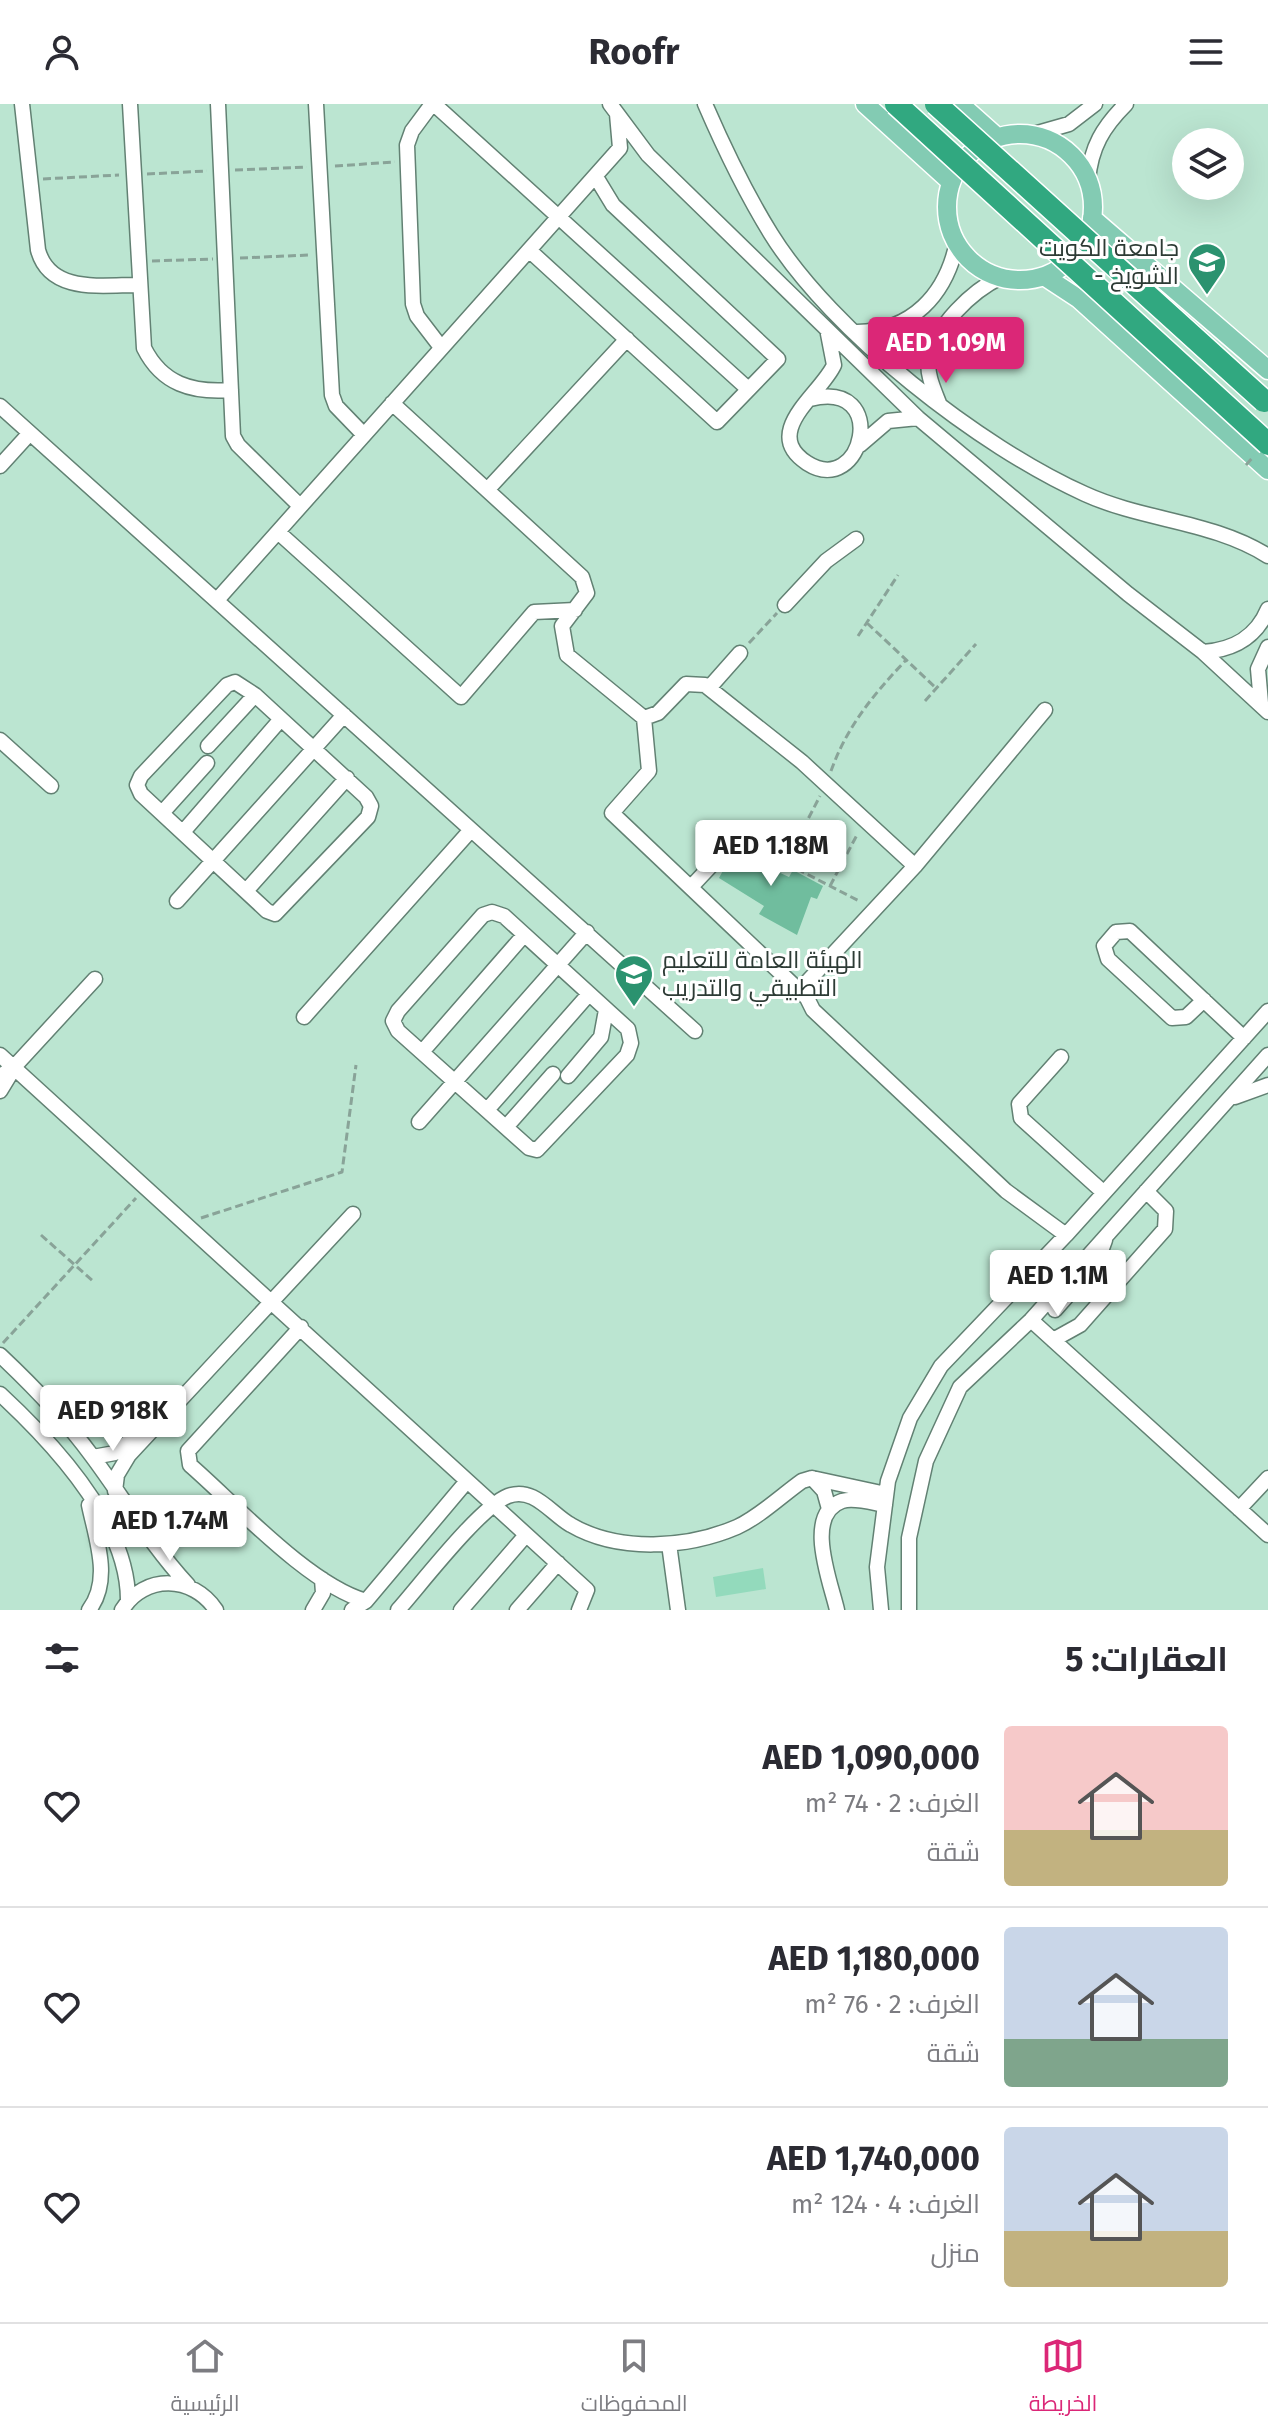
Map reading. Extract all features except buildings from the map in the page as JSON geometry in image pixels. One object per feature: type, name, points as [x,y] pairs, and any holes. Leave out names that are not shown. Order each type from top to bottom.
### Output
[{"type":"highway","points":[[896,104],[1268,444]]},
{"type":"highway","points":[[936,104],[1264,401]]},
{"type":"main road","points":[[865,104],[951,182]]},
{"type":"main road","points":[[960,104],[997,137]]},
{"type":"main road","points":[[1034,134],[1067,150],[1088,180],[1092,218],[1076,254],[1044,276],[1023,280],[1001,277],[976,264],[957,242],[949,224],[947,203],[951,182],[962,162],[977,147],[997,137],[1034,134]]},
{"type":"main road","points":[[1092,218],[1268,370]]},
{"type":"main road","points":[[1044,276],[1079,299],[1268,470]]},
{"type":"street","points":[[22,104],[38,250],[43,264],[65,282],[138,285]]},
{"type":"street","points":[[130,104],[144,348],[155,367],[174,383],[194,390],[231,390]]},
{"type":"street","points":[[218,104],[231,424],[238,445],[300,506]]},
{"type":"street","points":[[316,104],[332,395],[336,406],[364,435]]},
{"type":"street","points":[[440,346],[417,316],[413,304],[407,161],[412,131],[433,104],[747,388]]},
{"type":"street","points":[[705,104],[729,159],[772,236],[815,291],[939,403],[1022,460],[1084,494],[1109,504],[1233,537],[1264,554],[1268,566]]},
{"type":"street","points":[[1034,134],[1069,124],[1095,104]]},
{"type":"street","points":[[1088,180],[1090,160],[1105,125],[1126,104]]},
{"type":"street","points":[[217,600],[440,346],[560,218],[620,148],[614,109]]},
{"type":"street","points":[[614,109],[648,155],[828,334],[918,418],[1128,594],[1203,652],[1264,707]]},
{"type":"street","points":[[620,148],[648,155]]},
{"type":"street","points":[[530,251],[717,422],[778,359],[613,205],[596,177]]},
{"type":"street","points":[[857,332],[877,332],[910,320],[946,279],[957,242]]},
{"type":"street","points":[[939,403],[928,363],[933,346],[966,298],[1001,277]]},
{"type":"street","points":[[828,334],[834,365],[810,399],[797,409],[790,423],[790,439],[796,453],[808,464],[823,469],[839,466],[852,458],[860,445],[888,421],[918,418]]},
{"type":"street","points":[[488,489],[627,339]]},
{"type":"street","points":[[810,399],[838,398],[850,405],[859,416],[860,445]]},
{"type":"street","points":[[392,403],[582,577],[587,593],[562,626],[567,655],[644,718],[649,771],[612,813],[807,998],[813,1010],[1006,1191],[1066,1235]]},
{"type":"street","points":[[0,406],[695,1031]]},
{"type":"street","points":[[0,466],[30,433]]},
{"type":"street","points":[[278,532],[461,697],[534,612],[575,610]]},
{"type":"street","points":[[785,605],[826,561],[856,539]]},
{"type":"street","points":[[1203,652],[1235,646],[1248,638],[1268,609]]},
{"type":"street","points":[[1264,707],[1258,669],[1268,647]]},
{"type":"street","points":[[709,688],[740,653]]},
{"type":"street","points":[[239,683],[281,719],[370,801],[368,817],[279,913],[271,914],[138,790],[141,776],[227,685],[239,683]]},
{"type":"street","points":[[644,718],[658,713],[686,684],[709,688],[826,784],[915,866]]},
{"type":"street","points":[[208,746],[255,695]]},
{"type":"street","points":[[807,998],[808,981],[915,866],[1045,710]]},
{"type":"street","points":[[177,901],[344,715]]},
{"type":"street","points":[[183,832],[281,719]]},
{"type":"street","points":[[0,740],[51,786]]},
{"type":"street","points":[[162,813],[207,763]]},
{"type":"street","points":[[246,891],[347,778]]},
{"type":"street","points":[[304,1017],[470,831]]},
{"type":"street","points":[[691,887],[737,838],[785,863]]},
{"type":"street","points":[[500,914],[558,965],[628,1029],[631,1043],[627,1055],[541,1148],[529,1148],[394,1026],[398,1011],[483,915],[500,914]]},
{"type":"street","points":[[1204,1000],[1186,1017],[1172,1018],[1108,959],[1104,946],[1116,932],[1130,931],[1204,1000],[1244,1038]]},
{"type":"street","points":[[419,1122],[587,932]]},
{"type":"street","points":[[422,1052],[524,935]]},
{"type":"street","points":[[0,1091],[14,1067],[95,979]]},
{"type":"street","points":[[487,1110],[589,994]]},
{"type":"street","points":[[506,1127],[601,1037],[606,1010]]},
{"type":"street","points":[[881,1610],[877,1567],[886,1500],[910,1418],[941,1366],[1066,1235],[1268,1011]]},
{"type":"street","points":[[0,1055],[587,1590],[585,1602],[579,1610]]},
{"type":"street","points":[[909,1610],[909,1538],[926,1461],[960,1387],[1031,1320],[1268,1055]]},
{"type":"street","points":[[1061,1057],[1019,1104],[1018,1111],[1021,1118],[1103,1192]]},
{"type":"street","points":[[0,1076],[14,1067]]},
{"type":"street","points":[[1228,1100],[1268,1085]]},
{"type":"street","points":[[1053,1340],[1080,1325],[1165,1229],[1166,1211],[1146,1191]]},
{"type":"street","points":[[115,1491],[117,1475],[129,1455],[350,1212]]},
{"type":"street","points":[[1055,1310],[1097,1262],[1105,1237]]},
{"type":"street","points":[[93,1457],[108,1456],[122,1449],[270,1299]]},
{"type":"street","points":[[1031,1320],[1268,1535]]},
{"type":"street","points":[[301,1327],[188,1451],[187,1457],[190,1465],[322,1579],[349,1596],[366,1601]]},
{"type":"street","points":[[0,1355],[55,1410],[93,1457],[159,1554],[188,1585],[218,1610]]},
{"type":"street","points":[[0,1387],[16,1370]]},
{"type":"street","points":[[0,1394],[36,1427],[87,1492],[123,1560],[125,1605]]},
{"type":"street","points":[[36,1427],[55,1410]]},
{"type":"street","points":[[398,1610],[493,1505],[518,1494],[530,1495],[572,1526],[627,1543],[669,1544],[692,1542],[739,1526],[802,1481],[812,1478],[886,1500]]},
{"type":"street","points":[[812,1478],[824,1491],[829,1509],[819,1536],[837,1610]]},
{"type":"street","points":[[1239,1509],[1268,1478]]},
{"type":"street","points":[[352,1610],[366,1601],[467,1481]]},
{"type":"street","points":[[87,1492],[101,1568],[99,1596],[89,1610]]},
{"type":"street","points":[[829,1509],[843,1501],[886,1500]]},
{"type":"street","points":[[461,1610],[526,1535]]},
{"type":"street","points":[[669,1544],[678,1610]]},
{"type":"street","points":[[517,1610],[558,1563]]},
{"type":"street","points":[[313,1610],[323,1593],[322,1579]]},
{"type":"street","points":[[125,1605],[145,1587],[166,1582],[188,1585]]},
{"type":"path","points":[[858,636],[898,575]]},
{"type":"path","points":[[740,653],[785,605]]},
{"type":"path","points":[[867,623],[936,688]]},
{"type":"path","points":[[925,701],[976,644]]},
{"type":"path","points":[[874,909],[785,863],[826,784],[843,737],[875,693],[906,660]]},
{"type":"path","points":[[830,886],[865,820]]},
{"type":"path","points":[[186,1223],[342,1172],[356,1065]]},
{"type":"path","points":[[0,1347],[147,1187]]},
{"type":"path","points":[[41,1235],[93,1281]]},
{"type":"shaded area","name":"الهيئة العامة للتعليم التطبيقي والتدريب","points":[[0,104],[1268,104],[1268,1610],[0,1610]]},
{"type":"shaded area","points":[[763,1568],[766,1589],[716,1597],[713,1577]]},
{"type":"place","name":"جامعة الكويت - الشويخ","points":[[1207,296]]},
{"type":"place","name":"الهيئة العامة للتعليم التطبيقي والتدريب","points":[[634,1008]]}]
